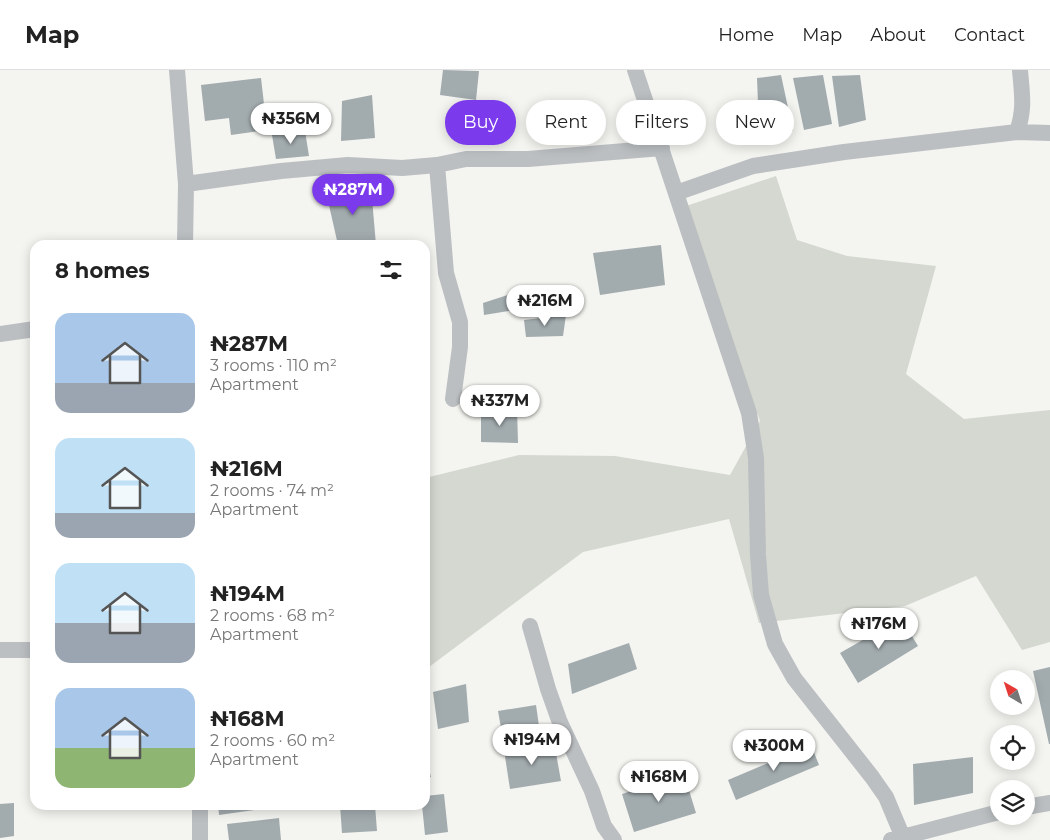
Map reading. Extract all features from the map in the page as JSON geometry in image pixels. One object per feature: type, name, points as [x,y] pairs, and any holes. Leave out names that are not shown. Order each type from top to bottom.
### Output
[{"type":"street","points":[[176,70],[186,184],[186,240]]},
{"type":"street","points":[[635,70],[749,413],[756,458],[758,555],[761,595],[775,644],[794,678],[886,797],[899,839],[990,814]]},
{"type":"street","points":[[1017,132],[1022,116],[1023,104],[1020,70]]},
{"type":"street","points":[[676,193],[752,166],[844,152],[1017,132],[1050,133]]},
{"type":"street","points":[[186,184],[281,171],[348,165],[402,168],[437,165],[466,159],[528,159],[662,148]]},
{"type":"street","points":[[437,165],[446,273],[460,322],[460,347],[453,399]]},
{"type":"street","points":[[0,334],[30,330]]},
{"type":"street","points":[[530,626],[559,720],[592,791],[604,826],[614,840]]},
{"type":"street","points":[[0,650],[30,650]]},
{"type":"street","points":[[1035,806],[1050,803]]},
{"type":"street","points":[[200,810],[200,840]]},
{"type":"street","points":[[596,840],[604,826]]},
{"type":"shaded area","points":[[776,176],[797,240],[847,256],[936,266],[906,374],[964,419],[1050,410],[1050,642],[1022,650],[976,576],[905,606],[759,623],[729,519],[583,552],[430,666],[430,477],[519,455],[615,456],[730,475],[760,421],[683,207]]},
{"type":"building","points":[[443,70],[479,71],[476,100],[440,95]]},
{"type":"building","points":[[781,75],[786,100],[758,100],[757,78]]},
{"type":"building","points":[[823,75],[832,124],[804,130],[793,78]]},
{"type":"building","points":[[860,75],[866,120],[839,127],[832,76]]},
{"type":"building","points":[[261,78],[267,130],[231,135],[229,118],[205,121],[201,85]]},
{"type":"building","points":[[372,95],[375,138],[341,141],[342,101]]},
{"type":"building","points":[[305,131],[309,156],[276,159],[272,135]]},
{"type":"building","points":[[371,187],[376,240],[337,240],[326,192]]},
{"type":"building","points":[[661,245],[665,285],[600,295],[593,253]]},
{"type":"building","points":[[523,290],[526,308],[484,315],[483,303]]},
{"type":"building","points":[[566,315],[563,336],[526,337],[524,320]]},
{"type":"building","points":[[517,409],[518,443],[481,442],[481,414]]},
{"type":"building","points":[[901,618],[918,646],[858,683],[840,653]]},
{"type":"building","points":[[629,643],[637,669],[572,694],[568,664]]},
{"type":"building","points":[[1050,667],[1050,744],[1035,680],[1035,671]]},
{"type":"building","points":[[466,684],[469,722],[438,729],[433,692]]},
{"type":"building","points":[[536,705],[540,733],[503,739],[498,711]]},
{"type":"building","points":[[554,742],[561,781],[510,789],[504,750]]},
{"type":"building","points":[[811,745],[819,765],[736,800],[728,780]]},
{"type":"building","points":[[973,757],[973,793],[914,805],[913,764]]},
{"type":"building","points":[[684,774],[696,813],[634,832],[622,794]]},
{"type":"building","points":[[444,794],[448,832],[425,835],[422,810],[430,810],[430,795]]},
{"type":"building","points":[[14,803],[14,836],[0,838],[0,804]]},
{"type":"building","points":[[218,810],[253,810],[219,815]]},
{"type":"building","points":[[340,810],[375,810],[377,831],[342,833]]},
{"type":"building","points":[[279,818],[281,840],[229,840],[227,824]]}]
